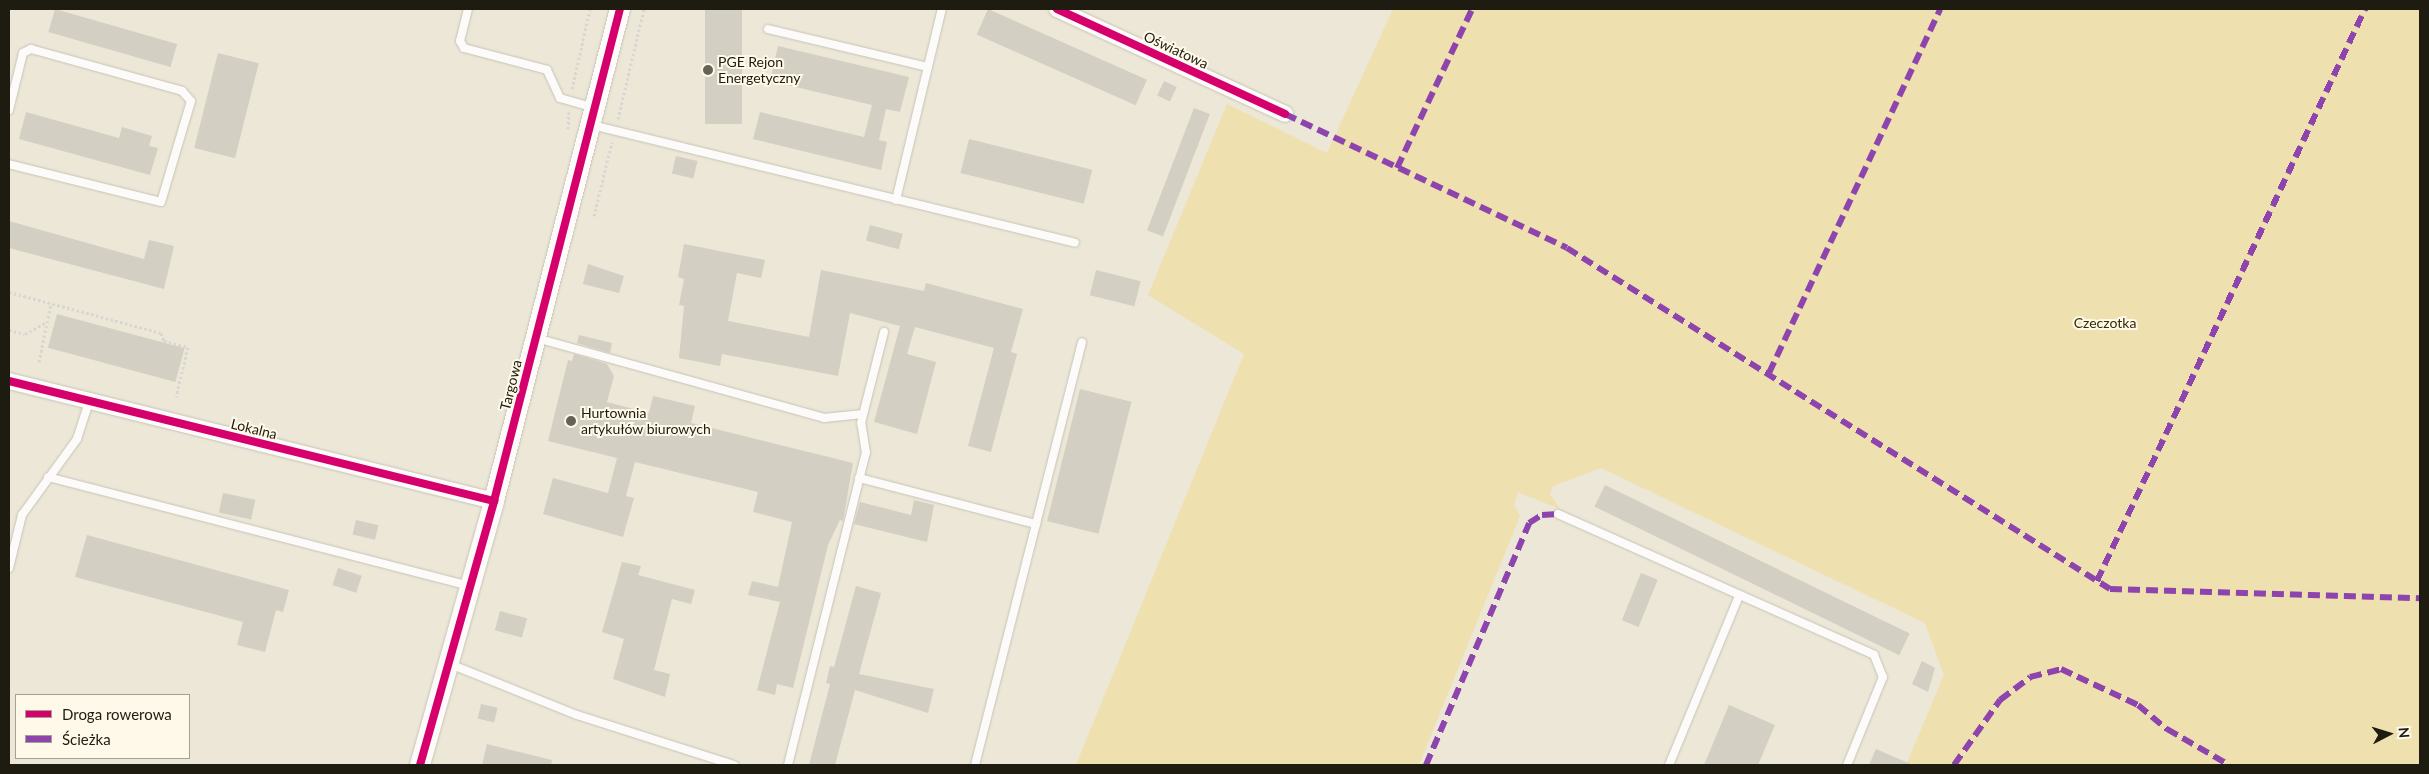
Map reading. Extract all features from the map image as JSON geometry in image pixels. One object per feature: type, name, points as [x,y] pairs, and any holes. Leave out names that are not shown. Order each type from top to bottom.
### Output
[{"type":"street","name":"Targowa","points":[[420,765],[450,664],[494,502],[620,9]]},
{"type":"street","name":"Oświatowa","points":[[1058,9],[1285,114]]},
{"type":"street","name":"Lokalna","points":[[9,381],[494,502]]},
{"type":"lane","points":[[468,9],[460,41],[464,48],[548,70],[556,94],[615,131],[1075,243]]},
{"type":"lane","points":[[896,200],[942,9]]},
{"type":"lane","points":[[768,29],[928,67]]},
{"type":"lane","points":[[9,110],[23,53],[31,49],[182,91],[191,101],[161,202],[9,164]]},
{"type":"lane","points":[[788,765],[866,453],[863,414],[884,332]]},
{"type":"lane","points":[[536,338],[824,418],[863,414]]},
{"type":"lane","points":[[974,765],[1082,342]]},
{"type":"lane","points":[[9,568],[22,515],[77,439],[89,401]]},
{"type":"lane","points":[[48,477],[471,586]]},
{"type":"lane","points":[[859,478],[1036,524]]},
{"type":"lane","points":[[1558,514],[1874,655],[1880,662],[1883,678],[1847,765]]},
{"type":"lane","points":[[1669,765],[1739,596]]},
{"type":"lane","points":[[450,664],[577,715],[734,765]]},
{"type":"path","points":[[568,136],[571,102],[590,9]]},
{"type":"path","points":[[594,216],[644,9]]},
{"type":"path","points":[[9,292],[161,333],[164,341],[188,347],[176,397]]},
{"type":"path","points":[[39,362],[51,303]]},
{"type":"path","points":[[9,330],[25,334],[46,323]]},
{"type":"green space","name":"Czeczotka","points":[[1393,9],[2420,9],[2420,765],[1906,765],[1944,675],[1925,623],[1601,468],[1553,486],[1550,494],[1560,509],[1518,492],[1514,505],[1520,516],[1419,765],[1076,765],[1244,354],[1148,295],[1227,104],[1327,153]]},
{"type":"building","points":[[55,9],[177,44],[170,67],[48,32]]},
{"type":"building","points":[[705,9],[742,9],[742,124],[705,124]]},
{"type":"building","points":[[988,9],[1147,80],[1136,105],[977,35]]},
{"type":"building","points":[[778,46],[909,77],[900,112],[886,109],[879,140],[887,142],[881,170],[753,139],[760,112],[864,137],[872,105],[770,81]]},
{"type":"building","points":[[218,53],[259,63],[235,158],[194,148]]},
{"type":"building","points":[[1164,81],[1177,87],[1170,101],[1157,96]]},
{"type":"building","points":[[1194,108],[1210,114],[1163,236],[1147,230]]},
{"type":"building","points":[[26,112],[119,138],[122,127],[152,136],[149,146],[158,148],[150,175],[19,139]]},
{"type":"building","points":[[969,139],[1092,170],[1084,204],[961,173]]},
{"type":"building","points":[[676,156],[697,161],[693,178],[672,174]]},
{"type":"building","points":[[9,221],[144,259],[149,240],[174,246],[164,289],[9,248]]},
{"type":"building","points":[[870,225],[903,234],[899,249],[866,240]]},
{"type":"building","points":[[684,244],[765,260],[761,278],[737,273],[728,321],[809,337],[821,270],[924,291],[926,283],[1023,309],[1011,352],[1017,354],[991,452],[968,446],[994,348],[915,327],[907,354],[936,362],[917,434],[874,422],[900,326],[850,313],[838,376],[722,354],[720,366],[679,358],[684,306],[679,305],[684,279],[678,277]]},
{"type":"building","points":[[588,264],[624,276],[619,293],[583,284]]},
{"type":"building","points":[[1096,270],[1141,281],[1134,306],[1090,295]]},
{"type":"building","points":[[57,314],[185,348],[175,382],[48,348]]},
{"type":"building","points":[[579,335],[612,343],[610,353],[577,343]]},
{"type":"building","points":[[574,354],[607,364],[614,376],[607,402],[649,413],[653,396],[695,406],[691,423],[853,463],[843,521],[840,520],[828,545],[793,688],[777,684],[775,695],[757,690],[780,602],[748,595],[752,581],[778,587],[792,522],[753,512],[758,492],[635,462],[626,496],[634,498],[623,537],[543,514],[553,478],[608,493],[617,458],[548,441],[568,360],[572,361]]},
{"type":"building","points":[[1080,389],[1131,402],[1099,534],[1047,521]]},
{"type":"building","points":[[1605,485],[1910,634],[1899,655],[1594,507]]},
{"type":"building","points":[[223,493],[255,500],[251,519],[219,513]]},
{"type":"building","points":[[914,500],[934,505],[927,542],[854,524],[860,502],[911,515]]},
{"type":"building","points":[[356,520],[378,525],[375,540],[353,535]]},
{"type":"building","points":[[87,535],[289,590],[283,612],[276,610],[265,652],[237,645],[243,622],[75,577]]},
{"type":"building","points":[[622,562],[641,566],[638,575],[695,590],[691,604],[672,599],[654,670],[670,674],[665,697],[613,679],[624,639],[602,632]]},
{"type":"building","points":[[338,568],[362,576],[356,593],[332,585]]},
{"type":"building","points":[[1641,573],[1658,580],[1639,627],[1622,620]]},
{"type":"building","points":[[856,586],[881,593],[859,674],[934,689],[928,713],[855,690],[835,765],[809,765],[830,684],[826,683],[830,666],[834,667]]},
{"type":"building","points":[[500,611],[527,618],[522,638],[495,630]]},
{"type":"building","points":[[1922,661],[1935,668],[1928,692],[1912,684]]},
{"type":"building","points":[[481,704],[498,708],[494,722],[478,719]]},
{"type":"building","points":[[1729,705],[1775,725],[1758,765],[1704,765]]},
{"type":"building","points":[[487,744],[552,760],[551,765],[482,765]]},
{"type":"building","points":[[1876,749],[1913,765],[1869,765]]},
{"type":"marked path","points":[[1397,168],[1472,9]]},
{"type":"marked path","points":[[1769,373],[1940,9]]},
{"type":"marked path","points":[[2097,581],[2365,9]]},
{"type":"marked path","points":[[1285,114],[1567,248],[2110,589],[2420,598]]},
{"type":"marked path","points":[[1426,765],[1529,523],[1542,515],[1558,514]]},
{"type":"marked path","points":[[1954,765],[2000,700],[2030,677],[2061,669],[2138,705],[2167,729],[2229,765]]},
{"type":"cycle path","points":[[420,765],[494,501],[620,9]]},
{"type":"cycle path","points":[[1057,9],[1285,114]]},
{"type":"cycle path","points":[[9,381],[494,501]]},
{"type":"place","name":"PGE Rejon Energetyczny","points":[[708,70]]},
{"type":"place","name":"Hurtownia artykułów biurowych","points":[[571,421]]}]
